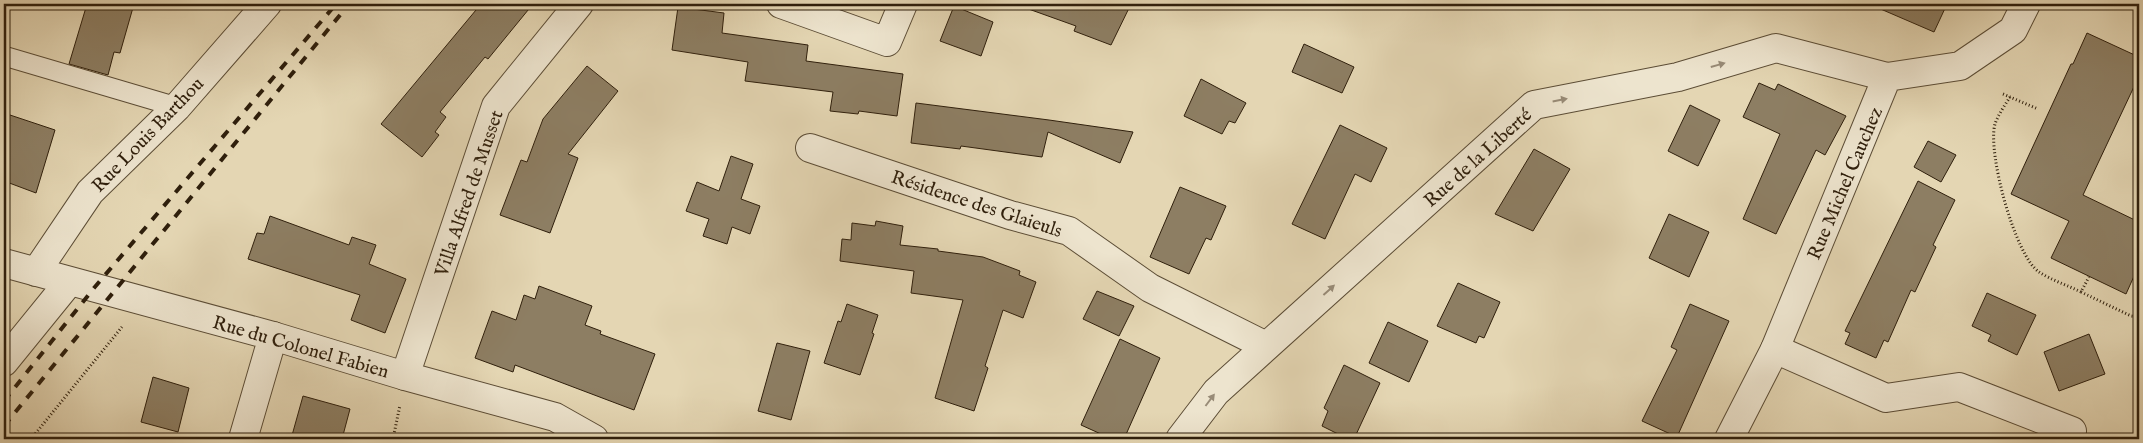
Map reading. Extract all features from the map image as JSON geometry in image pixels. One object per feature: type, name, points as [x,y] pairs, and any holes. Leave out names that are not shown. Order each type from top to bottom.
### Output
[{"type":"street","name":"Rue Louis Barthou","points":[[36,272],[90,192],[177,107],[267,4]]},
{"type":"street","name":"Villa Alfred de Musset","points":[[405,376],[496,106],[580,4]]},
{"type":"street","points":[[781,4],[887,42],[903,4]]},
{"type":"street","points":[[1887,77],[1960,66],[2013,30],[2026,4]]},
{"type":"street","name":"Rue de la Liberté","points":[[1180,439],[1216,392],[1534,105],[1678,77],[1776,48],[1887,77]]},
{"type":"street","name":"Rue Michel Cauchez","points":[[1729,439],[1775,348],[1887,77]]},
{"type":"street","name":"Résidence des Glaieuls","points":[[810,148],[1010,215],[1068,231],[1150,288],[1266,346]]},
{"type":"street","name":"Rue du Colonel Fabien","points":[[4,263],[68,282],[273,336],[405,376],[555,418],[594,439]]},
{"type":"street","points":[[4,362],[68,282]]},
{"type":"street","points":[[243,439],[273,336]]},
{"type":"street","points":[[1775,348],[1886,398],[1959,387],[2072,431]]},
{"type":"lane","points":[[4,56],[177,107]]},
{"type":"path","points":[[2004,94],[2038,109]]},
{"type":"path","points":[[2010,97],[1995,124],[1995,155],[2008,217],[2020,245],[2038,272],[2131,316],[2139,317]]},
{"type":"path","points":[[2081,292],[2089,277]]},
{"type":"path","points":[[31,439],[143,301]]},
{"type":"building","points":[[87,4],[134,4],[120,53],[114,52],[108,75],[69,64]]},
{"type":"building","points":[[481,4],[533,4],[488,59],[485,57],[440,112],[446,117],[435,132],[439,135],[422,157],[381,124]]},
{"type":"building","points":[[1023,4],[1131,4],[1111,45],[1074,31],[1076,26],[1023,7]]},
{"type":"building","points":[[1869,4],[1947,4],[1934,32]]},
{"type":"building","points":[[954,6],[993,22],[981,56],[940,41]]},
{"type":"building","points":[[678,7],[724,13],[722,33],[808,45],[806,61],[903,74],[897,116],[859,111],[858,114],[830,111],[833,92],[745,81],[748,62],[672,50]]},
{"type":"building","points":[[2087,33],[2139,57],[2139,76],[2083,195],[2139,222],[2139,265],[2126,294],[2051,258],[2069,221],[2011,194]]},
{"type":"building","points":[[1304,44],[1354,67],[1342,93],[1292,72]]},
{"type":"building","points":[[587,66],[618,91],[568,154],[578,158],[550,233],[500,215],[521,160],[527,162],[543,119]]},
{"type":"building","points":[[1201,79],[1246,103],[1235,123],[1229,121],[1222,134],[1184,116]]},
{"type":"building","points":[[1759,83],[1775,90],[1778,84],[1846,116],[1825,155],[1816,150],[1776,234],[1743,219],[1780,134],[1743,117]]},
{"type":"building","points":[[916,103],[1133,132],[1120,163],[1048,132],[1042,157],[961,146],[960,149],[911,143]]},
{"type":"building","points":[[1690,105],[1720,120],[1698,166],[1668,151]]},
{"type":"building","points":[[4,113],[55,130],[36,193],[4,181]]},
{"type":"building","points":[[1340,125],[1387,148],[1371,182],[1355,174],[1325,239],[1292,224]]},
{"type":"building","points":[[1928,141],[1956,155],[1941,182],[1914,167]]},
{"type":"building","points":[[1534,149],[1570,169],[1533,231],[1495,214]]},
{"type":"building","points":[[731,156],[753,164],[741,199],[760,206],[750,234],[732,227],[727,244],[703,236],[709,219],[686,211],[697,182],[719,191]]},
{"type":"building","points":[[1918,181],[1955,200],[1933,245],[1936,247],[1915,292],[1911,290],[1888,342],[1884,340],[1876,358],[1845,344],[1850,333],[1845,331]]},
{"type":"building","points":[[1180,187],[1226,206],[1211,240],[1206,238],[1189,274],[1150,257]]},
{"type":"building","points":[[1669,214],[1709,232],[1689,277],[1649,258]]},
{"type":"building","points":[[270,216],[349,245],[352,237],[376,245],[369,264],[406,279],[385,333],[351,320],[360,295],[248,259],[257,233],[264,234]]},
{"type":"building","points":[[876,221],[903,226],[900,245],[983,257],[1020,271],[1019,275],[1036,282],[1023,318],[1003,310],[985,366],[988,368],[974,411],[935,398],[963,300],[911,293],[914,271],[840,261],[842,239],[851,240],[852,223],[875,226]]},
{"type":"building","points":[[1458,283],[1500,302],[1484,338],[1479,336],[1476,343],[1437,326]]},
{"type":"building","points":[[539,286],[592,306],[585,325],[601,331],[600,334],[655,354],[634,410],[515,365],[513,372],[475,358],[492,311],[516,320],[524,295],[535,299]]},
{"type":"building","points":[[1097,291],[1134,306],[1119,336],[1083,319]]},
{"type":"building","points":[[1987,293],[2036,315],[2017,355],[1988,341],[1991,335],[1972,326]]},
{"type":"building","points":[[847,304],[878,315],[872,333],[874,334],[860,375],[824,363],[838,321],[841,322]]},
{"type":"building","points":[[1690,304],[1729,321],[1677,437],[1642,421],[1677,350],[1671,347]]},
{"type":"building","points":[[1388,322],[1428,341],[1409,382],[1369,363]]},
{"type":"building","points":[[2089,334],[2105,374],[2059,391],[2044,352]]},
{"type":"building","points":[[1120,339],[1160,358],[1124,439],[1112,439],[1081,425]]},
{"type":"building","points":[[777,343],[810,351],[791,420],[758,411]]},
{"type":"building","points":[[1344,365],[1380,383],[1354,439],[1348,439],[1322,426],[1328,411],[1324,408]]},
{"type":"building","points":[[153,377],[189,388],[178,432],[141,422]]},
{"type":"building","points":[[303,396],[350,409],[342,439],[291,439]]},
{"type":"railway","points":[[4,401],[94,288],[336,4]]},
{"type":"railway","points":[[4,426],[349,4]]}]
